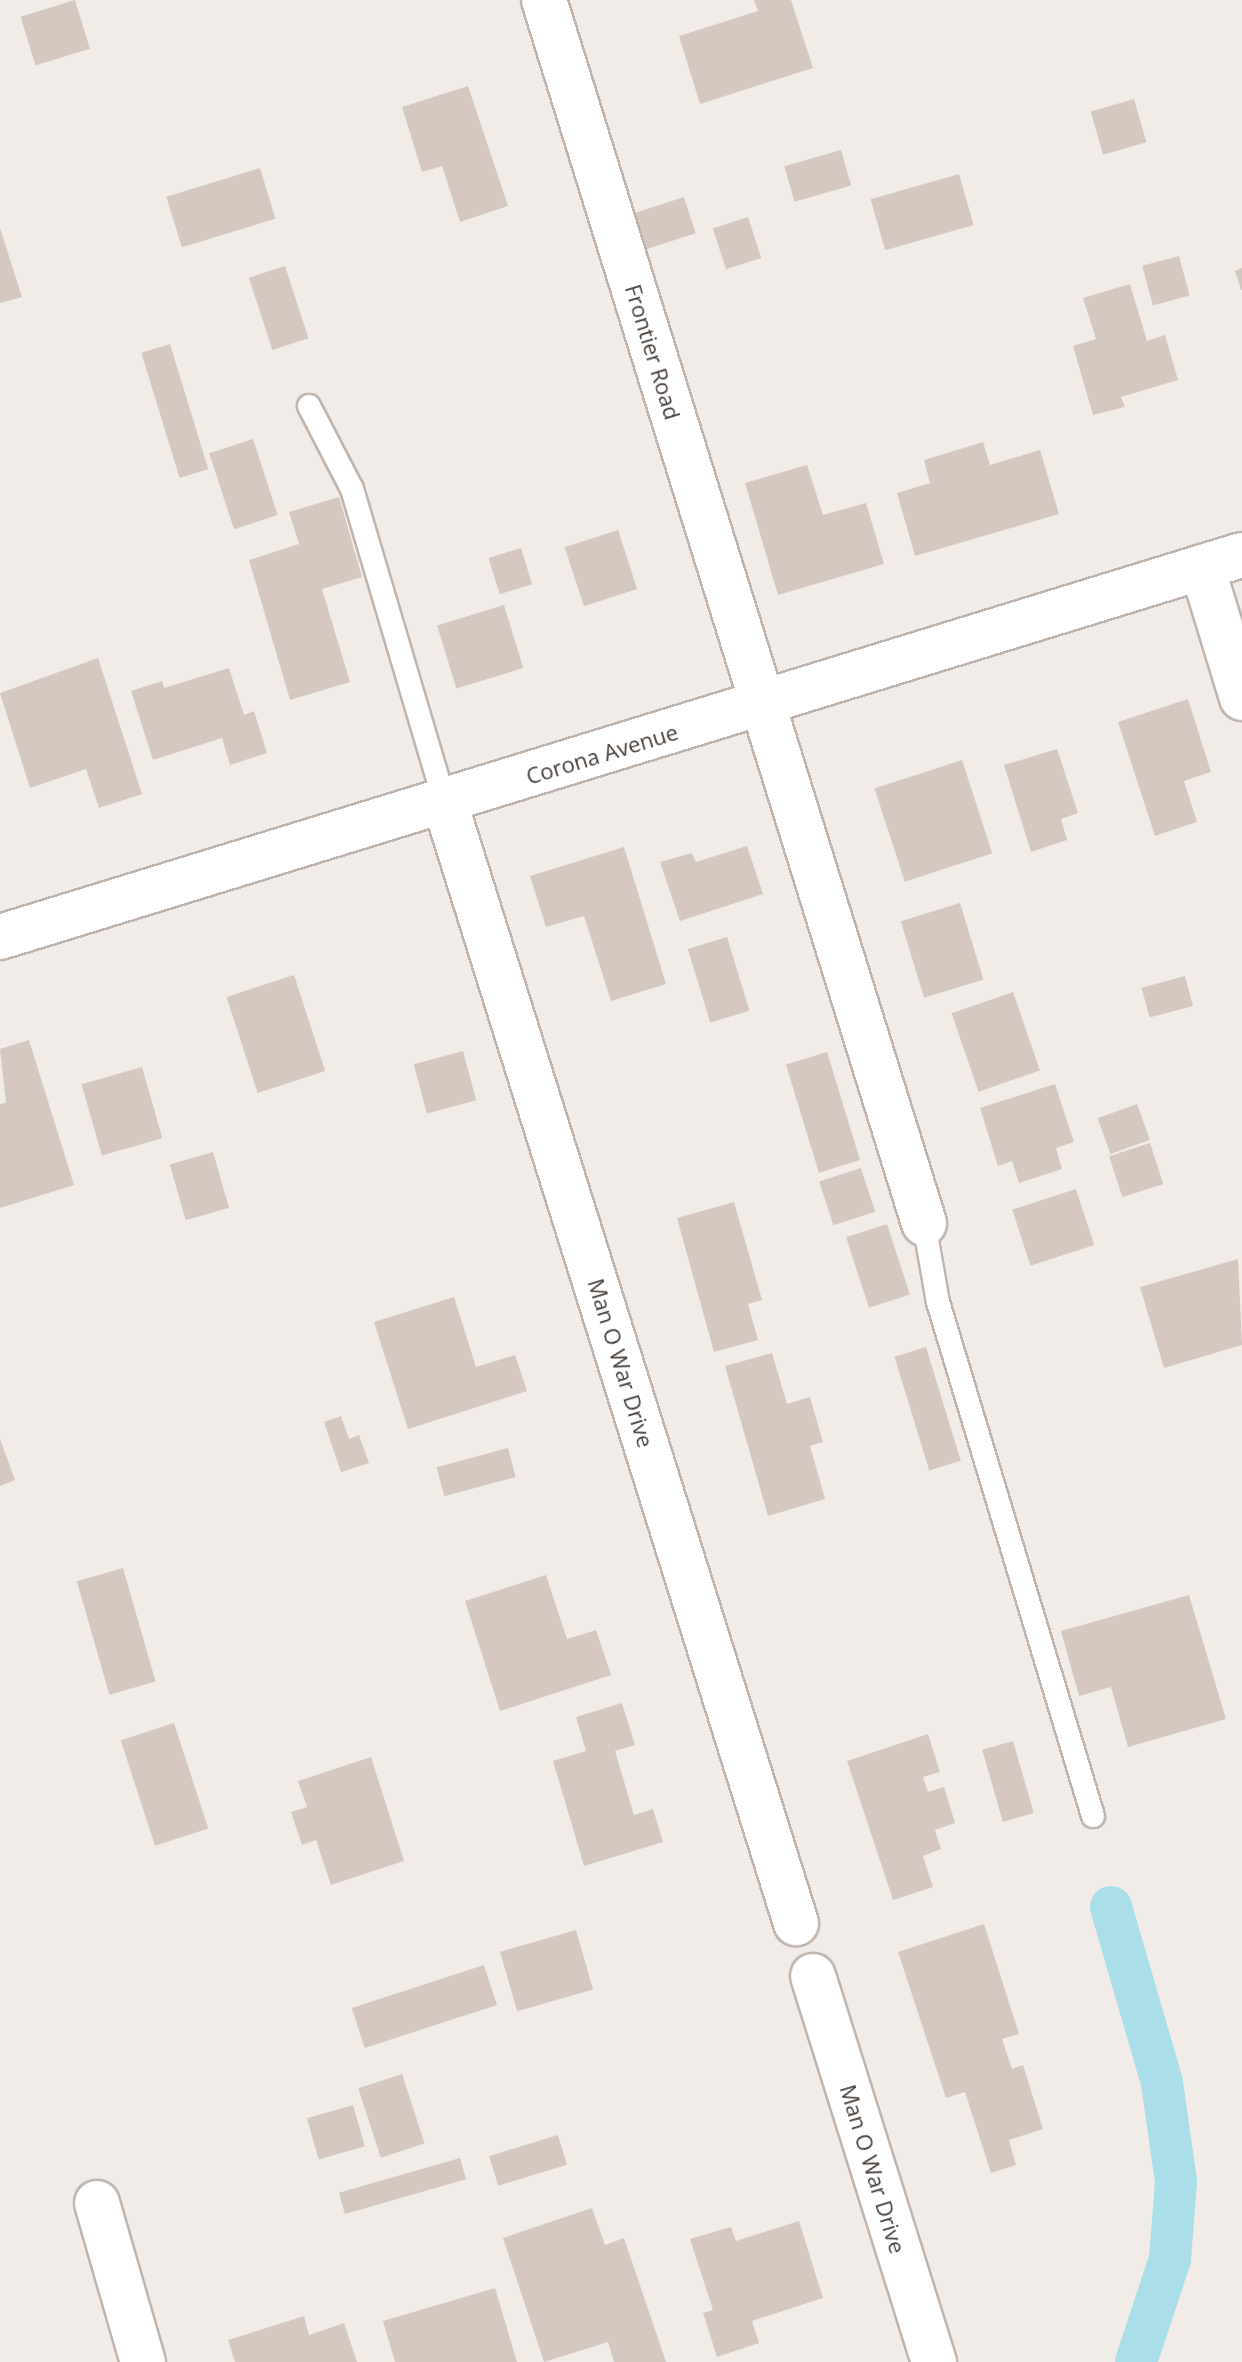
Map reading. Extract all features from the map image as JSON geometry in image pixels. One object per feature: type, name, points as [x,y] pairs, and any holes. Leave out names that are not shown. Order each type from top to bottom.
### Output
[{"type":"street","name":"Frontier Road","points":[[544,0],[924,1223]]},
{"type":"street","name":"Corona Avenue","points":[[0,937],[445,803],[1222,561],[1242,698]]},
{"type":"street","name":"Man O War Drive","points":[[445,803],[796,1923]]},
{"type":"street","name":"Man O War Drive","points":[[813,1976],[934,2362]]},
{"type":"street","points":[[97,2203],[143,2362]]},
{"type":"lane","points":[[309,406],[352,489],[445,803]]},
{"type":"lane","points":[[924,1223],[938,1302],[1093,1816]]},
{"type":"building","points":[[75,0],[90,49],[35,65],[20,17]]},
{"type":"building","points":[[754,0],[791,0],[813,68],[700,104],[679,36],[758,11]]},
{"type":"building","points":[[468,86],[508,206],[460,222],[442,166],[422,172],[402,107]]},
{"type":"building","points":[[1134,99],[1146,142],[1103,155],[1091,111]]},
{"type":"building","points":[[841,150],[851,186],[794,202],[784,166]]},
{"type":"building","points":[[260,168],[275,219],[182,247],[166,197]]},
{"type":"building","points":[[959,174],[974,225],[885,250],[871,199]]},
{"type":"building","points":[[684,197],[696,233],[641,251],[629,215]]},
{"type":"building","points":[[748,217],[761,258],[726,269],[713,228]]},
{"type":"building","points":[[0,228],[22,297],[0,303]]},
{"type":"building","points":[[1179,256],[1190,296],[1153,305],[1142,266]]},
{"type":"building","points":[[285,266],[308,338],[272,350],[249,278]]},
{"type":"building","points":[[1242,268],[1242,290],[1241,290],[1235,271]]},
{"type":"building","points":[[1130,284],[1147,341],[1165,335],[1178,380],[1121,397],[1125,407],[1093,415],[1073,346],[1096,339],[1083,298]]},
{"type":"building","points":[[170,344],[208,469],[180,478],[141,353]]},
{"type":"building","points":[[253,439],[278,515],[234,529],[209,453]]},
{"type":"building","points":[[983,442],[990,465],[1040,450],[1059,514],[915,556],[897,493],[930,483],[924,460]]},
{"type":"building","points":[[807,465],[823,515],[866,503],[884,564],[778,595],[745,483]]},
{"type":"building","points":[[339,497],[362,577],[322,589],[350,682],[290,700],[249,560],[299,544],[289,512]]},
{"type":"building","points":[[618,530],[637,589],[584,606],[565,547]]},
{"type":"building","points":[[521,548],[532,584],[500,594],[488,558]]},
{"type":"building","points":[[504,605],[523,668],[456,689],[437,625]]},
{"type":"building","points":[[98,658],[142,794],[99,808],[86,769],[30,788],[0,693]]},
{"type":"building","points":[[229,668],[244,715],[254,711],[267,753],[230,765],[222,738],[153,760],[131,691],[162,681],[164,688]]},
{"type":"building","points":[[1188,699],[1211,772],[1184,781],[1197,822],[1155,836],[1118,722]]},
{"type":"building","points":[[1057,749],[1078,813],[1061,819],[1067,840],[1031,852],[1004,765]]},
{"type":"building","points":[[962,760],[992,853],[905,882],[875,788]]},
{"type":"building","points":[[747,846],[763,894],[680,921],[660,862],[692,853],[696,862]]},
{"type":"building","points":[[624,847],[666,984],[611,1001],[584,916],[546,927],[530,876]]},
{"type":"building","points":[[960,903],[983,980],[924,998],[901,921]]},
{"type":"building","points":[[727,937],[750,1011],[710,1023],[688,949]]},
{"type":"building","points":[[294,975],[325,1071],[258,1093],[226,997]]},
{"type":"building","points":[[1185,976],[1193,1006],[1150,1018],[1142,988]]},
{"type":"building","points":[[1013,992],[1040,1070],[979,1092],[952,1013]]},
{"type":"building","points":[[29,1040],[74,1185],[0,1208],[0,1104],[6,1103],[0,1049]]},
{"type":"building","points":[[463,1051],[476,1100],[427,1113],[414,1064]]},
{"type":"building","points":[[827,1052],[860,1160],[819,1173],[786,1065]]},
{"type":"building","points":[[142,1067],[162,1138],[102,1155],[81,1084]]},
{"type":"building","points":[[1055,1084],[1074,1142],[1056,1148],[1062,1169],[1019,1183],[1012,1161],[998,1166],[980,1108]]},
{"type":"building","points":[[1137,1104],[1150,1140],[1111,1154],[1098,1118]]},
{"type":"building","points":[[1150,1143],[1163,1184],[1122,1197],[1109,1156]]},
{"type":"building","points":[[213,1152],[229,1208],[186,1220],[170,1164]]},
{"type":"building","points":[[861,1168],[875,1212],[833,1225],[819,1182]]},
{"type":"building","points":[[1076,1189],[1094,1245],[1031,1266],[1012,1210]]},
{"type":"building","points":[[734,1202],[762,1300],[748,1304],[758,1340],[714,1352],[677,1218]]},
{"type":"building","points":[[887,1224],[910,1294],[869,1308],[846,1237]]},
{"type":"building","points":[[1238,1259],[1242,1345],[1164,1368],[1140,1287]]},
{"type":"building","points":[[454,1297],[476,1367],[515,1355],[527,1391],[408,1429],[374,1322]]},
{"type":"building","points":[[926,1347],[961,1461],[929,1470],[894,1357]]},
{"type":"building","points":[[772,1353],[787,1404],[810,1397],[823,1442],[810,1446],[825,1499],[768,1516],[725,1366]]},
{"type":"building","points":[[341,1416],[349,1439],[359,1435],[369,1463],[341,1472],[324,1422]]},
{"type":"building","points":[[0,1439],[15,1480],[0,1486]]},
{"type":"building","points":[[508,1448],[516,1477],[444,1496],[437,1467]]},
{"type":"building","points":[[123,1568],[156,1681],[109,1695],[77,1581]]},
{"type":"building","points":[[546,1575],[567,1639],[596,1630],[611,1675],[500,1711],[465,1601]]},
{"type":"building","points":[[1189,1595],[1226,1719],[1128,1747],[1111,1687],[1079,1696],[1061,1631]]},
{"type":"building","points":[[622,1703],[635,1745],[615,1751],[634,1815],[653,1809],[663,1842],[584,1866],[553,1761],[586,1751],[576,1717]]},
{"type":"building","points":[[174,1723],[208,1829],[155,1846],[121,1740]]},
{"type":"building","points":[[928,1734],[940,1772],[923,1777],[928,1792],[944,1787],[955,1823],[935,1830],[941,1849],[923,1856],[933,1887],[893,1900],[847,1761]]},
{"type":"building","points":[[1013,1741],[1034,1813],[1003,1822],[982,1750]]},
{"type":"building","points":[[371,1757],[404,1861],[331,1885],[316,1840],[302,1845],[291,1812],[307,1807],[298,1781]]},
{"type":"building","points":[[984,1924],[1019,2034],[1002,2039],[1012,2069],[1023,2065],[1043,2129],[1009,2140],[1016,2165],[991,2173],[965,2092],[946,2098],[898,1952]]},
{"type":"building","points":[[576,1930],[593,1990],[517,2011],[500,1952]]},
{"type":"building","points":[[484,1965],[497,2005],[365,2048],[352,2008]]},
{"type":"building","points":[[402,2074],[425,2143],[381,2158],[358,2088]]},
{"type":"building","points":[[353,2105],[365,2146],[319,2160],[307,2118]]},
{"type":"building","points":[[558,2135],[567,2165],[498,2186],[489,2156]]},
{"type":"building","points":[[460,2158],[466,2179],[345,2214],[339,2193]]},
{"type":"building","points":[[592,2208],[605,2245],[624,2238],[666,2362],[614,2362],[608,2342],[544,2362],[503,2238]]},
{"type":"building","points":[[799,2221],[823,2298],[752,2321],[759,2343],[717,2357],[703,2313],[713,2310],[690,2239],[731,2227],[736,2241]]},
{"type":"building","points":[[495,2288],[517,2362],[395,2362],[383,2321]]},
{"type":"building","points":[[304,2316],[309,2335],[344,2323],[357,2362],[235,2362],[228,2340]]},
{"type":"waterway","points":[[1111,1907],[1162,2083],[1176,2181],[1170,2259],[1136,2362]]}]
